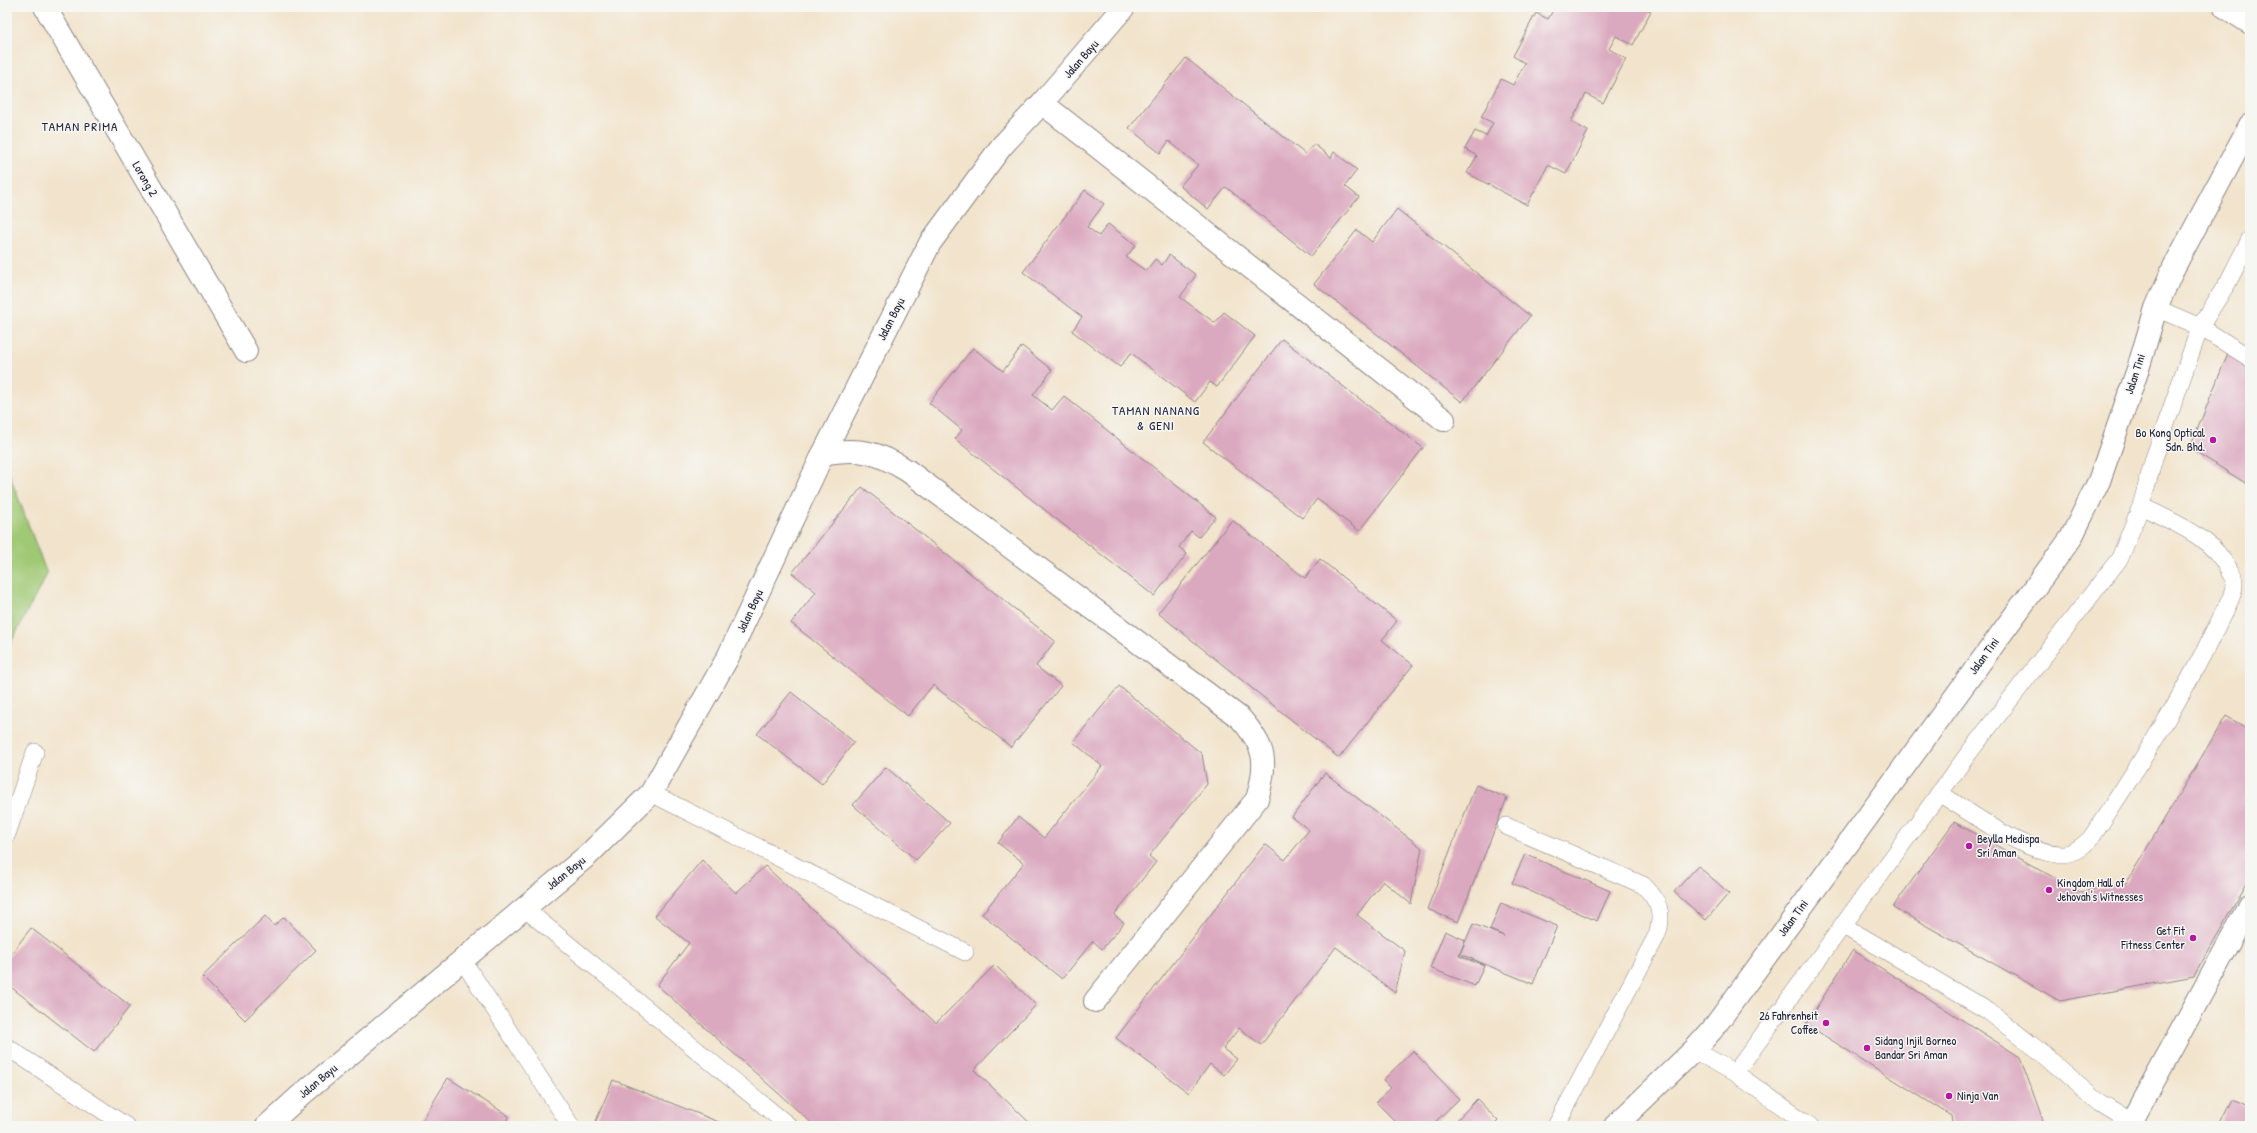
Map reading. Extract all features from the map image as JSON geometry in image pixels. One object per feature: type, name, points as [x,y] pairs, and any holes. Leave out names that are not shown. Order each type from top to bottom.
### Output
[{"type":"street","name":"Lorong 2","points":[[45,7],[246,351]]},
{"type":"street","name":"Jalan Bayu","points":[[267,1126],[300,1096],[464,961],[524,908],[588,855],[651,793],[728,657],[823,454],[930,243],[1001,147],[1042,103],[1124,7]]},
{"type":"street","points":[[2225,7],[2250,23]]},
{"type":"street","points":[[1042,103],[1444,420]]},
{"type":"street","name":"Jalan Tini","points":[[1615,1126],[1694,1050],[1712,1030],[2071,538],[2099,481],[2138,369],[2156,308],[2174,267],[2250,125]]},
{"type":"street","points":[[823,454],[864,450],[887,458],[908,471],[1240,718],[1255,735],[1263,755],[1264,777],[1257,799],[1095,1001]]},
{"type":"street","points":[[2130,1124],[2250,905]]},
{"type":"lane","points":[[1735,1073],[1940,793],[2120,558],[2141,506],[2157,451],[2200,327],[2228,282],[2250,239]]},
{"type":"lane","points":[[2156,308],[2200,327],[2250,358]]},
{"type":"lane","points":[[1940,793],[2013,839],[2039,850],[2063,854],[2081,848],[2091,838],[2160,729],[2210,640],[2231,597],[2234,582],[2225,561],[2209,545],[2184,528],[2141,506]]},
{"type":"lane","points":[[7,834],[35,752]]},
{"type":"lane","points":[[651,793],[965,952]]},
{"type":"lane","points":[[1506,826],[1643,885],[1658,902],[1661,913],[1661,924],[1658,935],[1556,1126]]},
{"type":"lane","points":[[524,908],[789,1126]]},
{"type":"lane","points":[[1842,925],[1988,1010],[2042,1053],[2100,1103],[2130,1124]]},
{"type":"lane","points":[[464,961],[571,1126]]},
{"type":"lane","points":[[7,1047],[126,1126]]},
{"type":"lane","points":[[1694,1050],[1735,1073],[1810,1126]]},
{"type":"green space","points":[[7,468],[47,574],[7,650]]},
{"type":"building","points":[[1555,7],[1643,7],[1651,11],[1633,45],[1616,36],[1609,49],[1626,59],[1603,103],[1586,94],[1571,122],[1588,131],[1566,174],[1548,165],[1527,205],[1467,173],[1477,156],[1465,149],[1475,131],[1486,136],[1493,123],[1481,117],[1501,79],[1513,85],[1525,63],[1513,56],[1536,13],[1548,19]]},
{"type":"building","points":[[1186,58],[1305,154],[1314,144],[1331,158],[1334,152],[1357,170],[1345,186],[1359,197],[1311,256],[1226,187],[1208,209],[1180,186],[1198,165],[1169,141],[1160,153],[1129,128]]},
{"type":"building","points":[[1085,190],[1104,204],[1087,227],[1099,236],[1108,224],[1136,245],[1126,257],[1146,271],[1155,259],[1162,265],[1169,255],[1196,275],[1180,297],[1215,323],[1224,312],[1255,336],[1217,387],[1210,382],[1195,402],[1131,353],[1120,367],[1072,331],[1082,317],[1023,272]]},
{"type":"building","points":[[1397,209],[1530,316],[1462,402],[1314,284],[1357,230],[1372,242]]},
{"type":"building","points":[[1282,339],[1423,448],[1359,531],[1317,499],[1302,518],[1203,442]]},
{"type":"building","points":[[1022,346],[1052,370],[1033,395],[1052,410],[1064,396],[1216,517],[1199,537],[1191,531],[1179,547],[1187,554],[1154,596],[955,439],[962,430],[929,403],[973,348],[1003,371]]},
{"type":"building","points":[[2228,353],[2250,368],[2250,486],[2190,448]]},
{"type":"building","points":[[862,487],[1055,641],[1036,666],[1061,686],[1011,747],[933,685],[908,716],[791,623],[816,592],[792,573]]},
{"type":"building","points":[[1232,520],[1305,578],[1320,559],[1397,621],[1382,640],[1413,665],[1339,758],[1158,613]]},
{"type":"building","points":[[1119,686],[1202,754],[1207,784],[1149,856],[1156,862],[1114,915],[1124,923],[1102,949],[1093,941],[1062,979],[982,914],[1024,863],[998,843],[1018,817],[1044,838],[1102,766],[1073,742]]},
{"type":"building","points":[[791,692],[854,742],[822,784],[757,734]]},
{"type":"building","points":[[2226,716],[2250,730],[2250,878],[2194,976],[2060,1001],[1893,907],[1954,822],[2080,892],[2126,883]]},
{"type":"building","points":[[886,767],[950,823],[916,860],[853,805]]},
{"type":"building","points":[[1325,773],[1422,848],[1411,904],[1383,881],[1357,915],[1405,951],[1395,993],[1336,947],[1261,1045],[1239,1028],[1223,1049],[1237,1059],[1224,1075],[1210,1064],[1189,1093],[1116,1038],[1265,844],[1285,860],[1309,830],[1292,817]]},
{"type":"building","points":[[1476,785],[1507,798],[1458,922],[1427,909]]},
{"type":"building","points":[[1525,854],[1610,891],[1597,921],[1512,883]]},
{"type":"building","points":[[702,860],[736,893],[765,866],[936,1023],[995,965],[1036,1005],[974,1070],[1033,1126],[815,1126],[657,985],[689,943],[655,916]]},
{"type":"building","points":[[1698,866],[1729,893],[1706,920],[1674,892]]},
{"type":"building","points":[[1501,903],[1557,926],[1533,984],[1460,954],[1473,924],[1504,936],[1490,930]]},
{"type":"building","points":[[265,916],[274,926],[284,917],[316,950],[245,1020],[202,977]]},
{"type":"building","points":[[31,928],[130,1006],[94,1052],[7,984],[7,959]]},
{"type":"building","points":[[1445,931],[1465,940],[1459,956],[1484,965],[1475,986],[1430,968]]},
{"type":"building","points":[[1853,950],[2020,1057],[2045,1126],[1953,1126],[1951,1116],[1806,1024]]},
{"type":"building","points":[[1413,1051],[1459,1099],[1431,1126],[1400,1126],[1376,1102],[1391,1088],[1383,1080]]},
{"type":"building","points":[[448,1078],[509,1116],[503,1126],[419,1126]]},
{"type":"building","points":[[613,1080],[729,1126],[594,1126]]},
{"type":"building","points":[[1477,1099],[1498,1121],[1493,1126],[1461,1126],[1456,1121]]},
{"type":"building","points":[[2231,1099],[2250,1108],[2250,1126],[2218,1126]]},
{"type":"place","name":"Bo Kong Optical Sdn. Bhd.","points":[[2213,440]]},
{"type":"place","name":"Beylla Medispa Sri Aman","points":[[1969,846]]},
{"type":"place","name":"Kingdom Hall of Jehovah's Witnesses","points":[[2049,890]]},
{"type":"place","name":"Get Fit Fitness Center","points":[[2193,938]]},
{"type":"place","name":"26 Fahrenheit Coffee","points":[[1826,1023]]},
{"type":"place","name":"Sidang Injil Borneo Bandar Sri Aman","points":[[1867,1048]]},
{"type":"place","name":"Ninja Van","points":[[1949,1096]]},
{"type":"district","name":"TAMAN PRIMA","points":[[80,126]]},
{"type":"district","name":"TAMAN NANANG & GENI","points":[[1156,418]]}]
